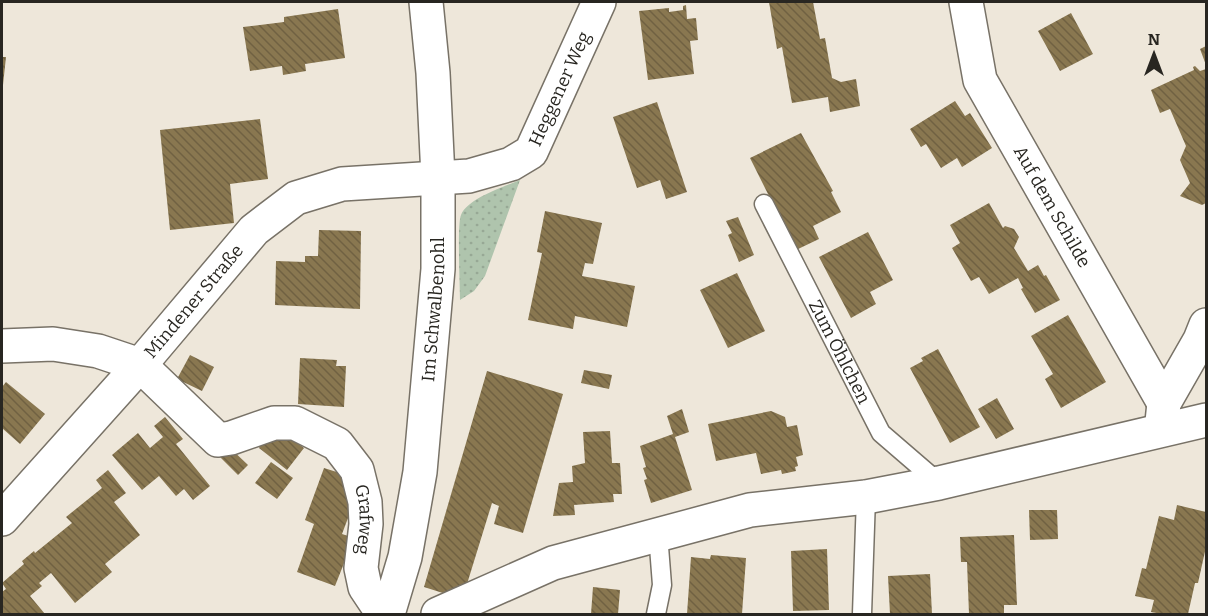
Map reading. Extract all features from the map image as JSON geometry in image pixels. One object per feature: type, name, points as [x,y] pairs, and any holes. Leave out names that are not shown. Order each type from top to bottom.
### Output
[{"type":"street","name":"Im Schwalbenohl","points":[[388,615],[405,557],[420,472],[438,270],[438,177],[433,73],[426,2]]},
{"type":"street","name":"Heggener Weg","points":[[438,177],[469,176],[511,164],[531,152],[599,2]]},
{"type":"street","name":"Auf dem Schilde","points":[[966,2],[980,80],[1163,416]]},
{"type":"street","name":"Mindener Straße","points":[[2,519],[140,365],[254,230],[297,198],[342,184],[438,177]]},
{"type":"street","points":[[1163,416],[1206,325]]},
{"type":"street","points":[[2,346],[53,344],[98,351],[140,365]]},
{"type":"street","name":"Grafweg","points":[[140,365],[218,440],[231,438],[274,423],[295,423],[337,444],[357,470],[365,502],[366,524],[361,568],[365,587],[383,615]]},
{"type":"street","points":[[438,615],[553,562],[750,510],[866,497],[939,483],[1163,416],[1206,420]]},
{"type":"lane","name":"Zum Öhlchen","points":[[764,204],[881,433],[939,483]]},
{"type":"lane","points":[[862,615],[866,497]]},
{"type":"lane","points":[[656,615],[662,585],[658,534]]},
{"type":"green space","points":[[520,180],[485,276],[474,291],[460,300],[461,215],[471,203],[479,198]]},
{"type":"building","points":[[769,2],[813,2],[820,39],[825,38],[832,78],[841,82],[856,79],[860,106],[830,112],[828,97],[792,103],[782,47],[777,49]]},
{"type":"building","points":[[686,5],[687,19],[696,18],[698,40],[690,41],[694,74],[648,80],[639,11],[669,8],[669,12],[683,10],[683,6]]},
{"type":"building","points":[[338,9],[345,58],[305,64],[306,71],[283,75],[282,66],[250,71],[243,27],[284,22],[284,17]]},
{"type":"building","points":[[1071,13],[1093,54],[1060,71],[1038,31]]},
{"type":"building","points":[[1206,46],[1206,65],[1200,49]]},
{"type":"building","points":[[2,57],[6,57],[3,85],[2,85]]},
{"type":"building","points":[[1195,66],[1200,71],[1206,69],[1206,203],[1202,205],[1180,196],[1190,183],[1180,160],[1186,146],[1170,109],[1160,113],[1151,90],[1194,70]]},
{"type":"building","points":[[955,101],[965,116],[970,113],[992,148],[962,167],[957,158],[941,168],[926,144],[921,147],[910,129]]},
{"type":"building","points":[[657,102],[687,192],[666,199],[660,180],[637,188],[613,117]]},
{"type":"building","points":[[260,119],[268,179],[230,184],[234,223],[170,230],[160,130]]},
{"type":"building","points":[[801,133],[833,191],[831,192],[841,212],[813,226],[819,239],[796,250],[750,158]]},
{"type":"building","points":[[989,203],[1003,228],[1005,226],[1014,229],[1019,237],[1014,248],[1028,271],[1038,265],[1060,300],[1035,313],[1021,289],[1023,288],[1018,278],[989,294],[979,277],[971,281],[952,248],[960,243],[950,225]]},
{"type":"building","points":[[545,211],[602,223],[593,264],[585,263],[582,276],[635,286],[627,327],[575,316],[573,329],[528,320],[542,253],[537,252]]},
{"type":"building","points":[[738,217],[754,255],[739,262],[728,235],[732,233],[726,221]]},
{"type":"building","points":[[319,230],[361,231],[360,309],[275,305],[276,261],[305,262],[305,256],[318,256]]},
{"type":"building","points":[[868,232],[893,280],[870,292],[876,304],[851,318],[819,257]]},
{"type":"building","points":[[737,273],[765,331],[728,348],[700,290]]},
{"type":"building","points":[[1068,315],[1106,382],[1061,408],[1045,379],[1053,374],[1031,336]]},
{"type":"building","points":[[938,349],[980,427],[950,443],[910,368],[923,361],[921,358]]},
{"type":"building","points":[[190,355],[214,367],[202,391],[177,379]]},
{"type":"building","points":[[300,358],[337,360],[336,366],[346,366],[344,407],[298,404]]},
{"type":"building","points":[[584,370],[612,375],[609,389],[581,383]]},
{"type":"building","points":[[487,371],[563,394],[523,533],[494,524],[499,506],[492,503],[467,584],[446,594],[424,587]]},
{"type":"building","points":[[6,382],[45,414],[20,444],[2,428],[2,387]]},
{"type":"building","points":[[997,398],[1014,429],[996,439],[978,409]]},
{"type":"building","points":[[682,409],[689,432],[675,437],[692,490],[651,503],[644,480],[647,479],[643,468],[646,467],[640,446],[673,434],[667,416]]},
{"type":"building","points":[[771,411],[785,417],[787,427],[797,425],[803,455],[796,457],[798,466],[795,467],[796,471],[782,474],[781,470],[761,474],[756,453],[716,461],[708,424]]},
{"type":"building","points":[[165,417],[183,439],[176,444],[210,486],[193,500],[184,489],[176,496],[159,476],[142,490],[112,455],[138,433],[150,448],[163,437],[154,426]]},
{"type":"building","points":[[610,431],[612,463],[620,463],[622,494],[613,494],[614,502],[574,505],[575,515],[553,516],[559,483],[573,482],[572,466],[585,463],[583,432]]},
{"type":"building","points":[[267,434],[292,439],[304,448],[287,470],[259,448]]},
{"type":"building","points":[[228,446],[248,465],[238,475],[219,456]]},
{"type":"building","points":[[271,462],[293,478],[277,499],[255,483]]},
{"type":"building","points":[[324,468],[343,474],[354,502],[342,534],[354,538],[335,586],[297,572],[314,524],[305,520]]},
{"type":"building","points":[[108,470],[126,493],[114,502],[140,535],[105,564],[112,572],[75,603],[51,573],[39,583],[42,586],[30,596],[45,614],[2,614],[2,592],[6,589],[2,583],[24,564],[22,561],[72,523],[66,517],[102,488],[96,480]]},
{"type":"building","points":[[1177,505],[1206,512],[1206,547],[1198,583],[1195,583],[1188,614],[1151,612],[1154,600],[1135,596],[1142,568],[1146,569],[1159,516],[1174,520]]},
{"type":"building","points":[[1029,510],[1057,510],[1058,539],[1030,540]]},
{"type":"building","points":[[1014,535],[1017,605],[1004,605],[1004,614],[969,614],[967,562],[961,562],[960,537]]},
{"type":"building","points":[[827,549],[829,610],[793,611],[791,551]]},
{"type":"building","points":[[711,555],[746,558],[742,614],[687,614],[691,557],[710,559]]},
{"type":"building","points":[[930,574],[932,614],[890,614],[888,576]]},
{"type":"building","points":[[593,587],[620,590],[618,614],[591,614]]}]
